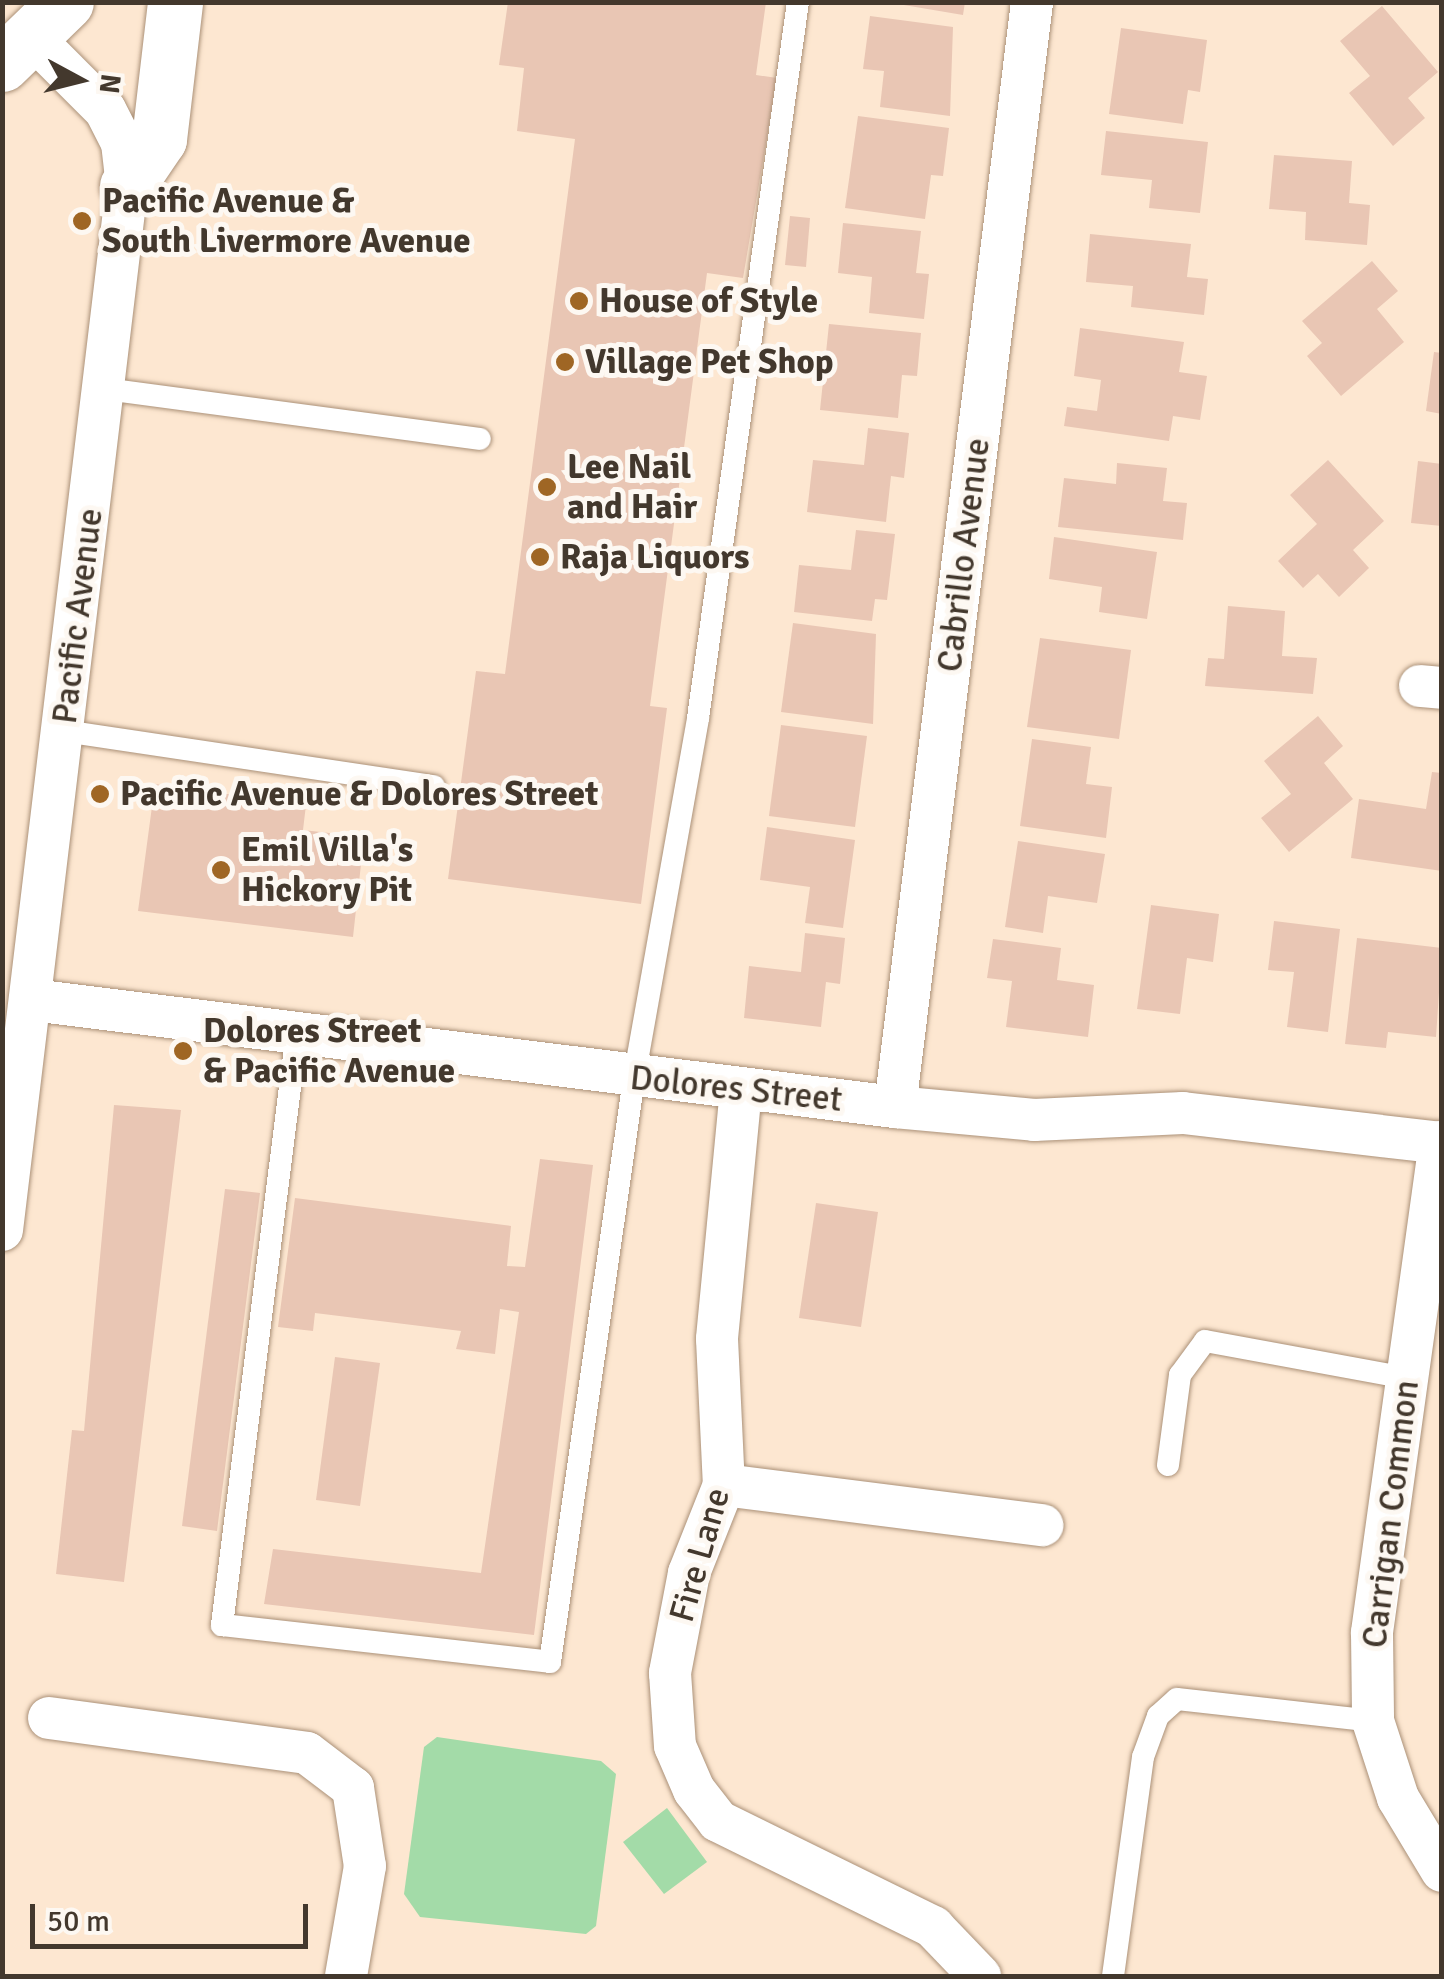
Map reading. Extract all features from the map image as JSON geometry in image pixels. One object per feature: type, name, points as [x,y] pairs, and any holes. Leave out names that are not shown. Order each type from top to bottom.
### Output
[{"type":"main road","points":[[127,186],[159,139],[175,2]]},
{"type":"street","name":"Cabrillo Avenue","points":[[895,1106],[1032,2]]},
{"type":"street","name":"Pacific Avenue","points":[[2,1230],[106,389],[127,186],[122,143],[105,110],[33,34]]},
{"type":"street","name":"Dolores Street","points":[[32,1000],[634,1078],[895,1106],[1034,1120],[1183,1113],[1441,1142]]},
{"type":"street","name":"Fire Lane","points":[[741,1088],[717,1339],[724,1486],[689,1573],[670,1673],[676,1746],[694,1790],[718,1821],[933,1927],[980,1976]]},
{"type":"street","name":"Carrigan Common","points":[[1441,1142],[1372,1634],[1373,1721],[1398,1798],[1442,1871]]},
{"type":"street","points":[[724,1486],[1042,1526]]},
{"type":"street","points":[[49,1718],[307,1753],[353,1788],[364,1866],[346,1976]]},
{"type":"lane","points":[[297,1032],[222,1625],[550,1662],[634,1078],[700,699],[798,2]]},
{"type":"lane","points":[[106,389],[480,439]]},
{"type":"lane","points":[[64,731],[434,786]]},
{"type":"lane","points":[[1168,1464],[1180,1376],[1205,1341],[1407,1378]]},
{"type":"lane","points":[[1113,1976],[1143,1756],[1158,1716],[1177,1699],[1373,1721]]},
{"type":"green space","points":[[437,1737],[601,1761],[616,1774],[596,1926],[586,1934],[420,1917],[404,1894],[424,1747]]},
{"type":"green space","points":[[667,1808],[707,1862],[664,1894],[623,1842]]},
{"type":"building","points":[[508,2],[766,2],[756,75],[777,78],[743,278],[707,273],[650,706],[667,708],[641,904],[448,879],[476,671],[505,674],[575,139],[517,131],[524,68],[499,65]]},
{"type":"building","points":[[886,2],[965,2],[963,15]]},
{"type":"building","points":[[1382,6],[1438,72],[1408,98],[1425,118],[1393,146],[1349,93],[1370,76],[1340,41]]},
{"type":"building","points":[[870,16],[953,27],[950,116],[880,107],[884,71],[863,69]]},
{"type":"building","points":[[1121,28],[1207,40],[1200,92],[1188,90],[1183,124],[1109,114]]},
{"type":"building","points":[[858,116],[949,128],[943,176],[931,175],[925,219],[845,208]]},
{"type":"building","points":[[1106,131],[1208,142],[1200,213],[1149,208],[1152,180],[1101,175]]},
{"type":"building","points":[[1274,155],[1352,161],[1349,203],[1370,205],[1367,245],[1305,240],[1306,212],[1269,209]]},
{"type":"building","points":[[790,216],[810,218],[806,267],[785,265]]},
{"type":"building","points":[[843,223],[921,231],[916,273],[929,274],[924,319],[869,313],[872,277],[838,273]]},
{"type":"building","points":[[1090,234],[1191,244],[1187,277],[1208,279],[1204,315],[1131,307],[1133,286],[1086,282]]},
{"type":"building","points":[[1372,261],[1398,291],[1377,309],[1404,342],[1341,396],[1307,356],[1322,343],[1302,321]]},
{"type":"building","points":[[829,324],[921,333],[917,376],[902,375],[898,418],[820,410]]},
{"type":"building","points":[[1080,328],[1184,342],[1179,372],[1207,376],[1200,420],[1173,416],[1169,441],[1064,426],[1067,407],[1097,411],[1101,380],[1074,376]]},
{"type":"building","points":[[1434,352],[1442,353],[1442,414],[1426,411]]},
{"type":"building","points":[[868,428],[909,433],[904,478],[891,476],[886,522],[807,512],[813,460],[864,465]]},
{"type":"building","points":[[1328,460],[1384,521],[1353,550],[1369,568],[1339,597],[1318,574],[1303,588],[1278,561],[1317,524],[1290,495]]},
{"type":"building","points":[[1418,461],[1442,464],[1442,526],[1411,523]]},
{"type":"building","points":[[1117,463],[1167,468],[1163,501],[1187,503],[1183,540],[1058,527],[1064,478],[1116,484]]},
{"type":"building","points":[[856,530],[895,534],[887,600],[875,599],[872,621],[794,612],[799,565],[851,570]]},
{"type":"building","points":[[1054,537],[1157,552],[1147,619],[1099,612],[1102,587],[1049,579]]},
{"type":"building","points":[[1228,606],[1285,611],[1282,656],[1317,658],[1313,694],[1205,686],[1208,658],[1224,659]]},
{"type":"building","points":[[793,623],[876,634],[873,724],[781,712]]},
{"type":"building","points":[[1040,638],[1131,650],[1119,739],[1027,727]]},
{"type":"building","points":[[1318,716],[1343,746],[1324,763],[1353,799],[1289,852],[1261,818],[1291,794],[1264,761]]},
{"type":"building","points":[[781,725],[867,736],[855,827],[769,816]]},
{"type":"building","points":[[1032,739],[1091,747],[1086,784],[1112,787],[1106,838],[1020,826]]},
{"type":"building","points":[[1432,772],[1442,773],[1442,871],[1351,858],[1359,799],[1426,809]]},
{"type":"building","name":"Emil Villa's Hickory Pit","points":[[155,784],[306,805],[303,830],[364,837],[353,937],[138,911]]},
{"type":"building","points":[[767,827],[855,840],[843,928],[805,923],[810,887],[760,880]]},
{"type":"building","points":[[1018,841],[1105,854],[1097,903],[1048,896],[1043,933],[1005,927]]},
{"type":"building","points":[[1151,905],[1219,914],[1213,962],[1187,958],[1180,1014],[1137,1009]]},
{"type":"building","points":[[1274,921],[1340,929],[1328,1032],[1287,1027],[1294,972],[1268,970]]},
{"type":"building","points":[[805,933],[845,938],[840,984],[826,982],[821,1027],[744,1018],[749,966],[801,972]]},
{"type":"building","points":[[1357,938],[1442,948],[1436,1037],[1388,1032],[1386,1048],[1345,1044]]},
{"type":"building","points":[[993,939],[1061,948],[1057,980],[1094,985],[1088,1037],[1006,1027],[1012,981],[987,978]]},
{"type":"building","points":[[114,1105],[181,1110],[124,1582],[56,1574],[72,1430],[84,1431]]},
{"type":"building","points":[[540,1159],[593,1165],[534,1635],[264,1604],[273,1549],[481,1573],[519,1312],[500,1309],[495,1354],[456,1349],[461,1331],[315,1313],[313,1331],[278,1327],[295,1198],[511,1226],[507,1266],[525,1267]]},
{"type":"building","points":[[225,1189],[260,1193],[217,1531],[182,1526]]},
{"type":"building","points":[[816,1203],[878,1212],[861,1327],[799,1318]]},
{"type":"building","points":[[335,1357],[380,1363],[360,1506],[316,1500]]},
{"type":"place","name":"Pacific Avenue & South Livermore Avenue","points":[[82,221]]},
{"type":"place","name":"House of Style","points":[[579,301]]},
{"type":"place","name":"Village Pet Shop","points":[[565,362]]},
{"type":"place","name":"Lee Nail and Hair","points":[[547,487]]},
{"type":"place","name":"Raja Liquors","points":[[540,557]]},
{"type":"place","name":"Pacific Avenue & Dolores Street","points":[[100,794]]},
{"type":"place","name":"Emil Villa's Hickory Pit","points":[[221,870]]},
{"type":"place","name":"Dolores Street & Pacific Avenue","points":[[183,1051]]}]
